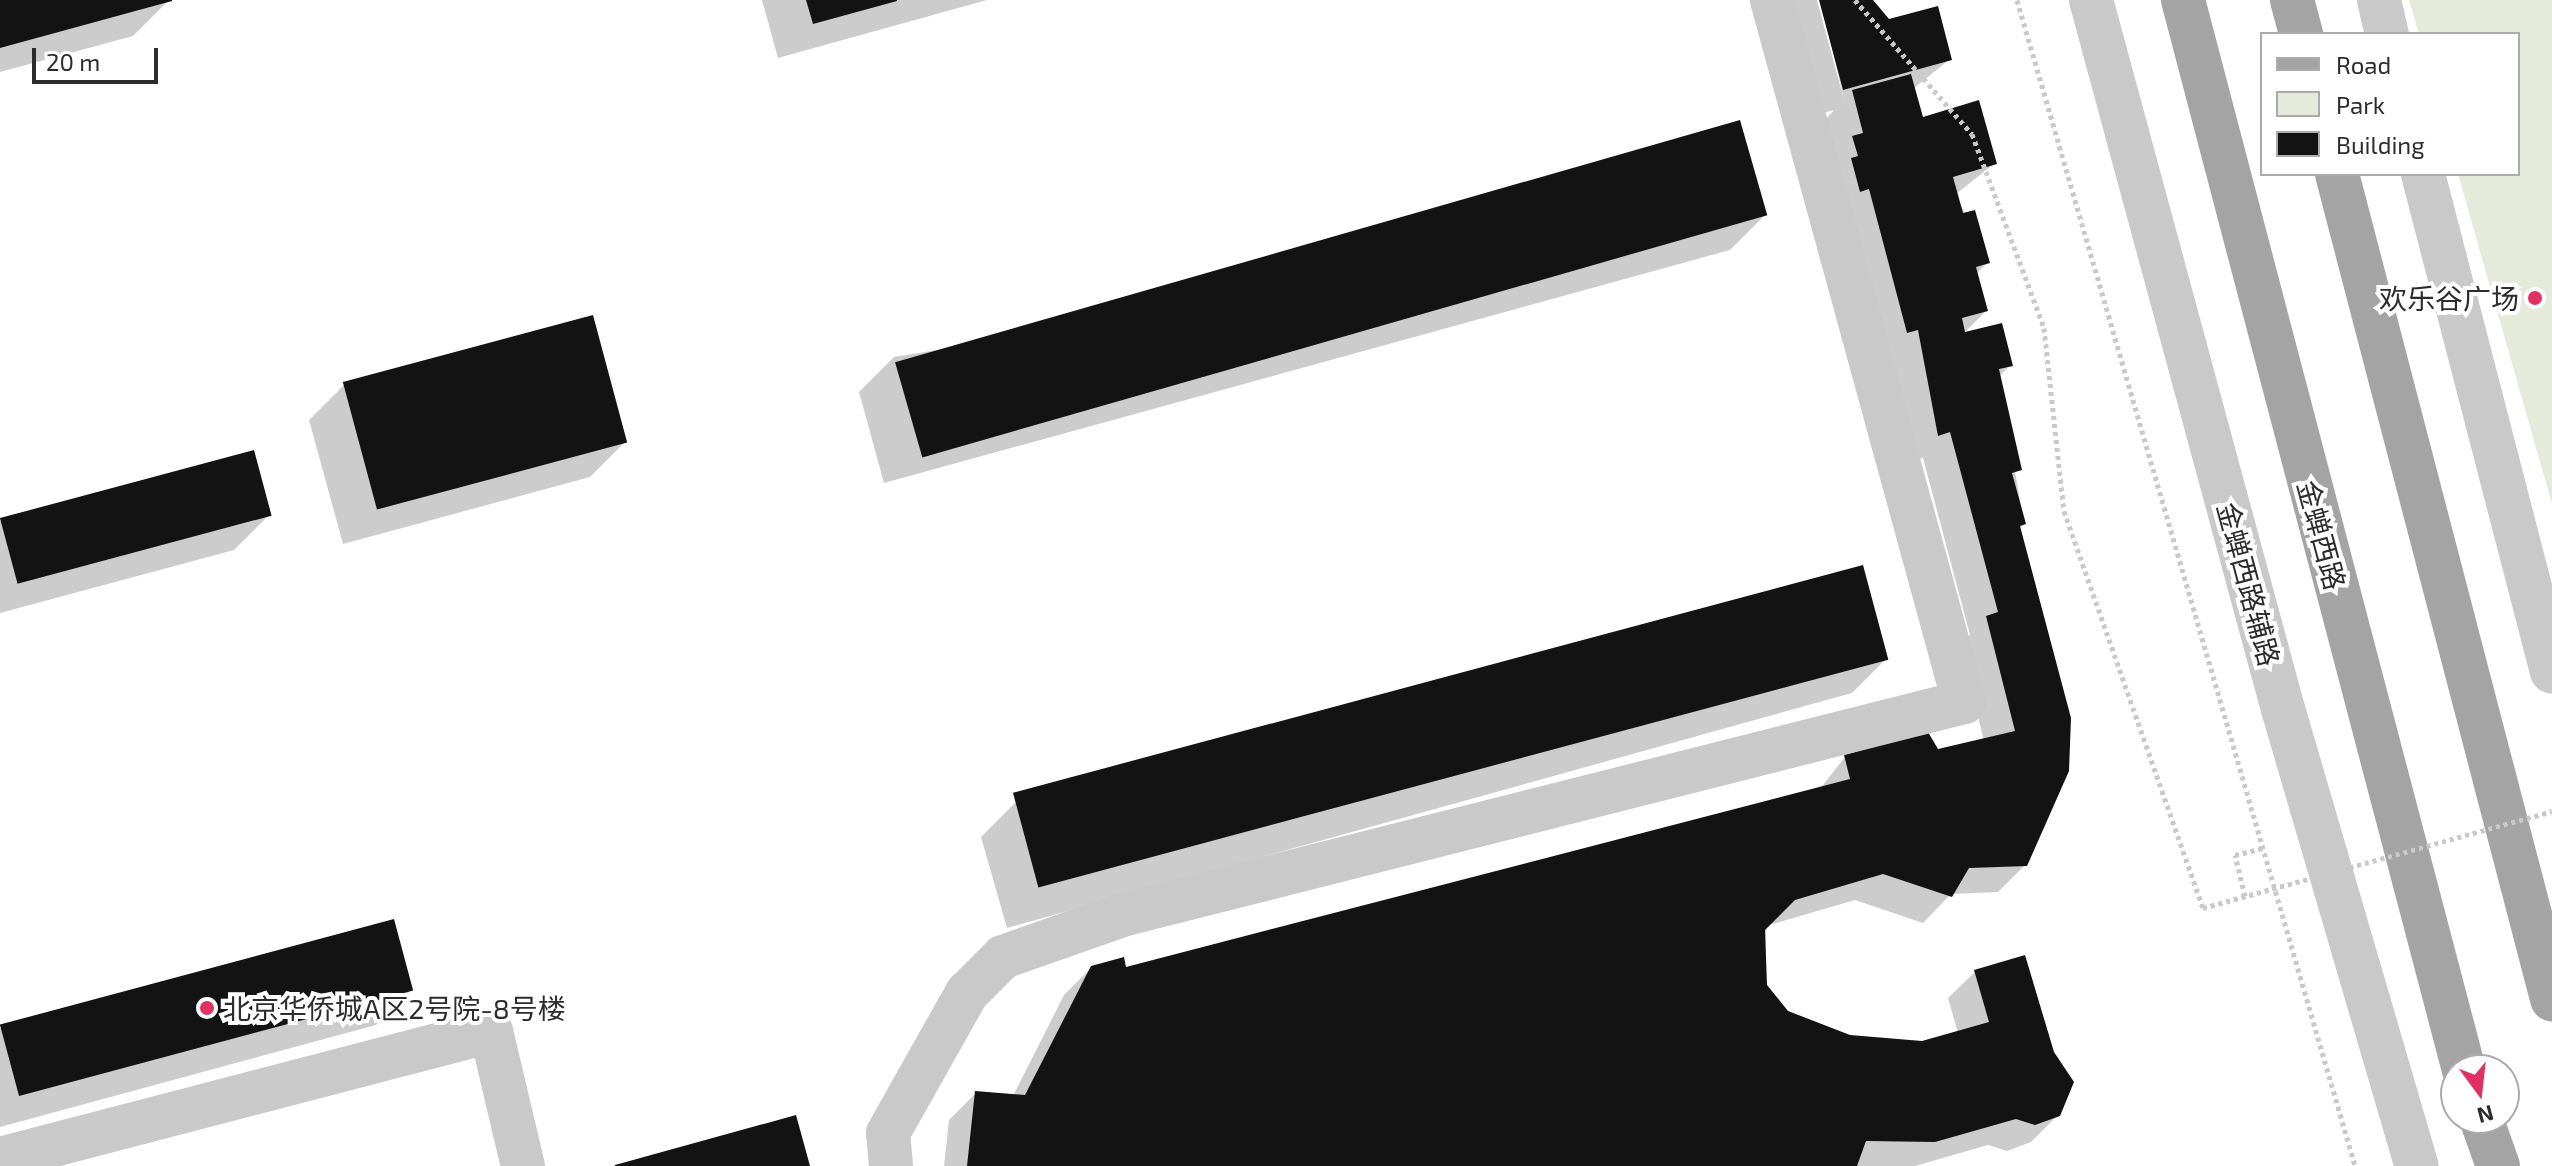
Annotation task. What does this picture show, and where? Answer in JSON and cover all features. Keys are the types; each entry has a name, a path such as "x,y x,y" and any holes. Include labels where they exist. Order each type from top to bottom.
{"main road":[{"name":"金蝉西路","path":"2183,0 2460,1054"},
{"path":"2292,0 2300,32"},
{"path":"2338,176 2552,999"},
{"path":"2487,1134 2498,1166"}],"street":[{"path":"891,1166 888,1133 967,993 1003,957 1122,915 1964,702 1772,0"},
{"name":"金蝉西路辅路","path":"2091,0 2283,709 2417,1166"},
{"path":"2379,0 2387,32"},
{"path":"2424,176 2552,672"},
{"path":"0,1159 491,1031 523,1166"}],"path":[{"path":"1855,0 1972,134 2044,328 2064,511 2203,908 2552,811"},
{"path":"2017,0 2128,402 2264,848 2355,1166"},
{"path":"2245,896 2235,855 2264,848"}],"green space":[{"name":"欢乐谷广场","path":"2409,0 2552,0 2552,504 2459,176 2520,176 2520,32 2418,32"}],"building":[{"path":"0,0 172,0 172,1 0,48"},
{"path":"806,0 897,0 897,1 813,24"},
{"path":"1819,0 1873,0 1889,19 1938,6 1952,60 1843,90"},
{"path":"1911,74 1923,117 1979,100 1997,164 1953,177 1963,213 1975,210 1990,263 1976,267 1988,311 1962,318 1965,332 2002,323 2013,366 1999,369 2022,470 2012,473 2026,524 2020,526 2071,718 2069,771 2027,866 1969,868 1952,897 1883,874 1795,900 1765,930 1767,985 1788,1011 1850,1035 1922,1041 1989,1022 1974,970 2025,955 2054,1052 2074,1082 2060,1116 2035,1125 2016,1119 1935,1142 1866,1141 1857,1166 967,1166 975,1091 1025,1095 1091,966 1124,957 1126,967 1850,779 1844,755 1928,732 1938,749 2015,731 1986,616 1998,612 1950,432 1938,436 1918,330 1907,333 1869,189 1860,192 1851,158 1858,156 1852,136 1863,133 1852,90"},
{"path":"1740,120 1767,215 922,457 895,362"},
{"path":"593,315 627,443 377,510 343,382"},
{"path":"254,450 272,516 18,584 0,518"},
{"path":"1863,565 1888,660 1038,887 1013,793"},
{"name":"北京华侨城A区2号院-8号楼","path":"394,919 413,990 19,1096 0,1025"},
{"path":"796,1115 810,1166 615,1166 615,1165"}],"place":[{"name":"欢乐谷广场","path":"2535,298"},
{"name":"北京华侨城A区2号院-8号楼","path":"207,1008"}]}
